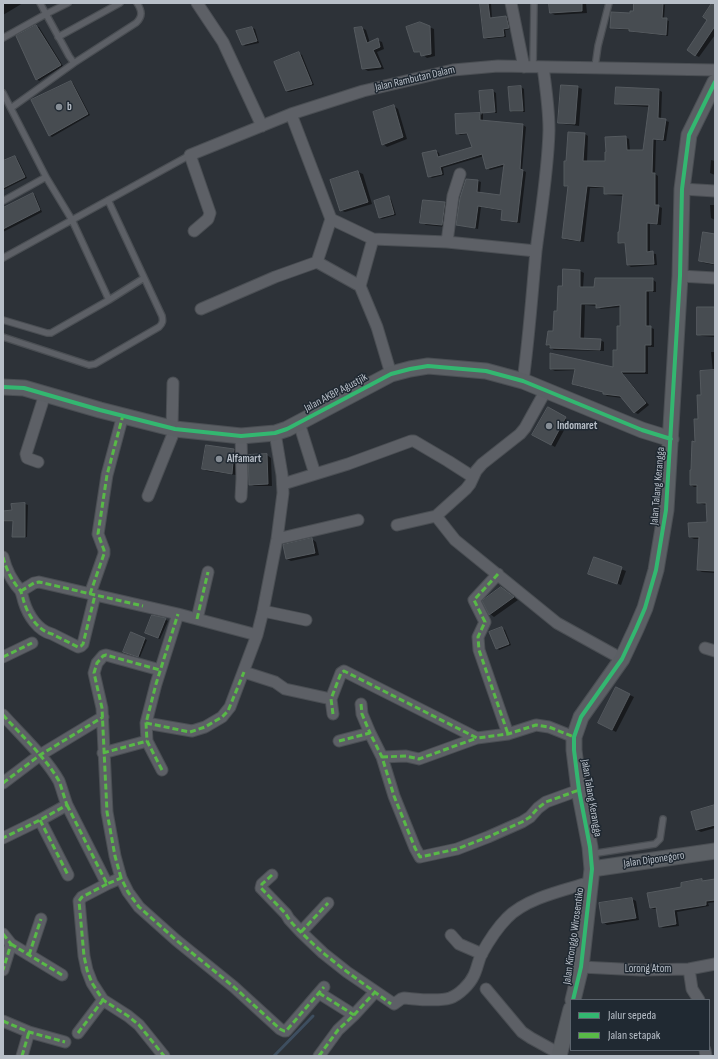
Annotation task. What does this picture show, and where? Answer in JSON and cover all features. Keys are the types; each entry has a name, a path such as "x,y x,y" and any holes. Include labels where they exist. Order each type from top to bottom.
{"street":[{"path":"197,3 223,42 262,126"},
{"path":"511,3 533,67 548,102 549,130 547,167 536,250 529,333 523,381"},
{"name":"Jalan Rambutan Dalam","path":"190,155 291,114 363,91 447,71 481,66 715,70"},
{"name":"Jalan Talang Kerangga","path":"592,875 591,854 579,790 574,750 574,737 581,717 622,658 645,608 656,570 666,510 671,439 680,276 682,190 689,135 715,82"},
{"path":"291,114 331,219 317,262"},
{"path":"190,155 210,213 208,219 194,231"},
{"path":"447,242 453,196 460,174"},
{"path":"682,190 715,191"},
{"path":"331,219 373,239 447,242 536,250"},
{"path":"373,239 360,286 377,327 391,374"},
{"path":"200,309 275,277 317,262 360,286"},
{"path":"680,276 715,278"},
{"name":"Jalan AKBP Agustjik","path":"3,387 24,388 100,410 174,428 241,436 275,433 299,423 391,374 418,367 437,366 486,371 523,381 642,430 671,439"},
{"path":"148,496 174,428 172,384"},
{"path":"397,524 436,516 458,498 470,484 476,471 482,464 520,434 525,428 546,390"},
{"path":"38,462 29,460 26,454 45,394"},
{"path":"3,559 16,587 21,591 27,612 31,618 48,633 78,647 81,646 83,644 93,595 104,554 98,534 107,475 123,415"},
{"path":"299,423 315,474"},
{"path":"146,724 190,732 205,727 222,717 228,711 257,635 263,611 284,493 275,433"},
{"path":"241,436 241,497"},
{"path":"283,484 411,441 414,441 432,451 473,478"},
{"path":"436,516 455,540 557,623 622,658"},
{"path":"276,539 358,520"},
{"path":"196,619 208,572"},
{"path":"498,574 474,600 475,605 486,622 478,637 480,650 508,734"},
{"path":"21,591 34,583 39,582 178,614 257,635"},
{"path":"263,611 306,620"},
{"path":"162,770 147,741 146,724 160,670 178,614"},
{"path":"3,657 32,643"},
{"path":"160,670 108,655 103,656 97,663 94,671 101,700 103,717 103,753 107,812 115,856 121,878 128,892 139,907 176,940 234,987 280,1029 286,1031 323,993 354,1015"},
{"path":"333,714 331,699 340,673 344,671 477,738"},
{"path":"244,672 276,682 285,689 331,699"},
{"path":"360,704 362,714 382,757 388,780 404,822 418,855 422,857 438,852 457,849 488,837 522,822 546,802 579,790"},
{"path":"3,716 40,755 59,782 67,805 107,884"},
{"path":"3,783 40,755 103,717"},
{"path":"382,757 406,756 419,759 477,738 508,734 536,725 549,727 574,737"},
{"path":"339,741 370,733"},
{"path":"103,753 147,741"},
{"path":"3,838 67,805"},
{"path":"40,820 68,875"},
{"name":"Jalan Diponegoro","path":"592,875 655,852 715,851"},
{"path":"272,875 262,884 261,888 301,932 344,970 393,1004 404,998 443,999 452,997 467,985 474,976 482,954 499,927 508,917 519,908 592,875"},
{"name":"Jalan Kironggo Wirosentiko","path":"575,999 581,967 592,875"},
{"path":"121,878 82,897 79,901 84,956 87,970 92,983 103,1000 139,1025 164,1056"},
{"path":"301,932 328,903"},
{"path":"29,955 38,932 41,919"},
{"path":"3,934 11,944 62,975"},
{"path":"451,935 459,944 482,954"},
{"path":"3,970 11,944"},
{"name":"Lorong Atom","path":"581,967 641,970 689,969 715,964"},
{"path":"689,969 692,989 699,999"},
{"path":"486,989 522,1032 559,1055"},
{"path":"319,1056 338,1030 375,992"},
{"path":"78,1033 103,1000"},
{"name":"Jalan Kironggo Wirosentiko","path":"559,1055 570,1016"},
{"path":"3,1021 29,1032 65,1042"},
{"path":"22,1056 29,1032"}],"lane":[{"path":"40,3 74,63"},
{"path":"3,38 68,3"},
{"path":"58,37 120,3"},
{"path":"11,108 74,63 136,23 141,18 142,14 137,3"},
{"path":"533,67 534,3"},
{"path":"595,67 598,46 609,3"},
{"path":"3,93 46,176 72,220 109,300"},
{"path":"3,258 190,155"},
{"path":"3,201 46,176"},
{"path":"3,337 89,365 96,364 159,327 163,323 162,316 108,200"},
{"path":"3,320 51,333 144,278"},
{"path":"655,852 660,839 662,820"},
{"path":"591,854 651,845 655,852"}],"building":[{"path":"480,3 488,3 490,18 506,16 509,28 503,29 504,36 484,38"},
{"path":"549,3 582,3 582,11 550,13"},
{"path":"634,3 663,3 662,18 667,18 666,35 629,31 629,29 610,28 611,12 630,13 630,11 633,11"},
{"path":"712,3 715,3 715,26 695,56 687,50 707,20 703,17"},
{"path":"420,22 430,26 431,54 421,56 420,52 414,52 406,27"},
{"path":"36,25 61,65 36,80 16,36"},
{"path":"252,27 257,41 242,45 236,31"},
{"path":"362,27 367,43 378,38 380,47 373,50 381,67 362,69 354,28"},
{"path":"299,52 312,84 286,91 274,62"},
{"name":"b","path":"71,81 88,114 49,136 31,100"},
{"path":"561,85 578,86 575,124 558,123"},
{"path":"521,86 523,111 510,111 508,87"},
{"path":"616,87 659,89 658,118 666,119 663,140 653,139 652,173 655,173 655,205 659,205 657,224 647,223 647,252 653,251 654,264 627,265 625,243 618,243 623,194 604,194 604,187 587,186 580,241 562,238 568,186 564,186 564,161 566,161 568,132 585,133 583,161 605,161 605,137 626,136 627,150 643,150 649,105 615,104"},
{"path":"493,90 495,112 481,113 479,91"},
{"path":"394,105 403,137 382,145 373,112"},
{"path":"480,113 480,120 523,124 520,169 523,170 517,222 501,220 502,210 478,206 475,228 456,225 460,198 466,179 478,180 477,192 500,195 504,164 486,169 482,154 440,167 442,174 428,177 422,153 436,150 438,157 472,147 467,133 456,134 455,114"},
{"path":"15,156 25,177 3,188 3,161"},
{"path":"358,171 368,202 340,211 330,180"},
{"path":"33,193 40,210 3,229 3,208"},
{"path":"389,196 394,214 379,218 374,201"},
{"path":"423,200 445,202 442,225 420,223"},
{"path":"703,232 715,234 715,264 699,261"},
{"path":"563,269 580,270 580,287 594,287 595,278 653,278 653,291 646,291 646,326 651,326 651,345 645,345 645,372 621,372 646,403 634,413 620,396 603,394 603,392 572,384 575,369 550,369 550,353 613,367 613,350 617,350 617,326 620,326 620,305 596,308 596,304 581,304 580,338 601,339 600,350 550,348 550,345 546,345 548,331 553,331 554,311 557,311 558,286 562,286"},
{"path":"697,307 715,307 715,335 697,335"},
{"path":"715,370 715,571 697,570 699,537 689,537 688,523 707,522 706,503 697,503 697,485 690,485 690,470 692,441 695,442 694,419 698,419 697,395 701,395 700,371"},
{"name":"Indomaret","path":"548,407 566,417 551,445 532,435"},
{"name":"Alfamart","path":"206,445 234,449 232,474 202,469"},
{"path":"267,454 268,484 249,485 248,455"},
{"path":"25,503 25,537 12,537 13,521 3,521 3,511 12,510 11,504"},
{"path":"312,538 315,553 286,559 283,545"},
{"path":"594,557 622,567 617,584 588,574"},
{"path":"501,587 514,597 489,615 482,601"},
{"path":"152,615 166,618 158,638 145,633"},
{"path":"502,627 509,644 496,649 489,632"},
{"path":"131,632 145,638 138,657 123,652"},
{"path":"616,687 630,694 612,730 598,723"},
{"path":"715,805 715,825 696,830 691,812"},
{"path":"702,879 702,881 715,879 715,900 706,901 706,905 674,910 676,924 659,927 656,907 650,908 647,893 681,887 681,883"},
{"path":"632,898 636,918 602,923 599,903"}],"waterway":[{"path":"274,1056 313,1016"}],"marked path":[{"path":"90,594 104,554 98,534 107,475 123,415"},
{"path":"3,557 14,583 21,591 26,607 34,622 42,630 78,647 83,644 95,595"},
{"path":"197,619 208,572"},
{"path":"498,574 474,600 485,622 478,637 479,650 508,734"},
{"path":"21,591 34,583 39,582 143,606"},
{"path":"162,770 147,741 146,723 156,684 178,614"},
{"path":"3,657 32,643"},
{"path":"121,878 115,856 107,812 102,708 94,673 97,663 103,656 106,655 160,670"},
{"path":"333,714 331,699 341,673 344,671 477,738 508,734 536,725 549,727 574,737"},
{"path":"146,723 190,732 205,727 222,717 228,711 244,672"},
{"path":"361,704 362,714 370,733"},
{"path":"3,715 54,772 59,781 67,805 3,838"},
{"path":"3,783 40,755 103,717"},
{"path":"339,741 370,733 382,757 394,796 420,857 457,849 488,837 522,822 530,817 546,802 579,790"},
{"path":"382,757 406,756 419,759 477,738"},
{"path":"103,753 147,741"},
{"path":"67,805 107,884 121,878 128,892 139,907 176,940 234,987 280,1029 286,1031 324,987"},
{"path":"40,820 68,875"},
{"path":"272,875 262,884 261,888 286,914 293,925 328,957 391,1004"},
{"path":"107,884 82,897 79,901 84,956 87,970 92,983 103,1000 139,1025 164,1056"},
{"path":"301,932 328,903"},
{"path":"29,955 41,919"},
{"path":"3,934 11,944 3,970"},
{"path":"11,944 62,975"},
{"path":"319,1056 338,1030 375,992"},
{"path":"319,993 354,1015"},
{"path":"78,1033 103,1000"},
{"path":"3,1021 29,1032 65,1042"},
{"path":"22,1056 29,1032"}],"cycle path":[{"path":"573,999 581,967 592,869 590,847 579,790 574,750 574,737 581,717 622,659 645,608 656,570 666,510 680,276 682,189 689,135 715,82"},
{"path":"3,387 24,388 100,410 175,429 241,436 275,433 287,429 391,374 428,366 486,371 523,381 642,430 671,439"}],"place":[{"name":"b","path":"59,107"},
{"name":"Indomaret","path":"549,426"},
{"name":"Alfamart","path":"219,459"}]}
